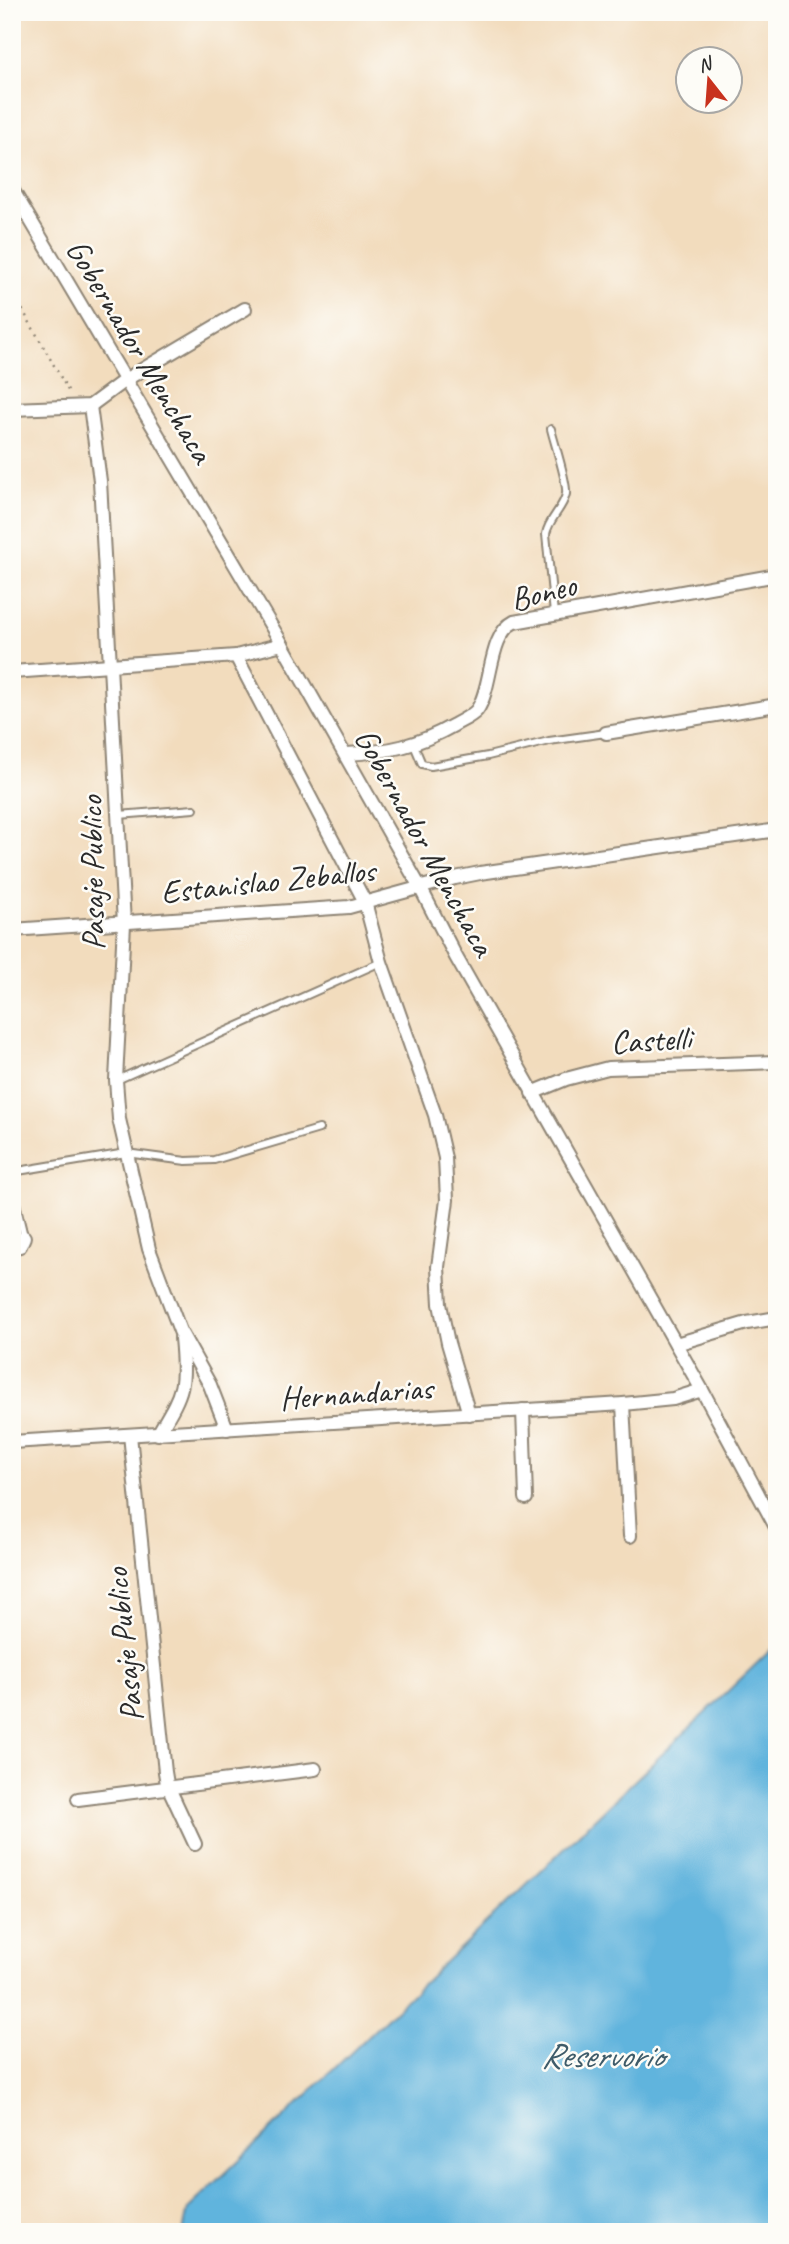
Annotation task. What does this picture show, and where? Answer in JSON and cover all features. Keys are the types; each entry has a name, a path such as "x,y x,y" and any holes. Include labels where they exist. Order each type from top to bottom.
{"street":[{"name":"Gobernador Menchaca","path":"12,189 346,754 421,888 456,957 702,1390 777,1529"},
{"path":"12,409 84,406 245,310"},
{"name":"Pasaje Publico","path":"84,406 100,481 112,666 124,924 116,1080 119,1119 149,1249 180,1331 210,1385 227,1429"},
{"name":"Boneo","path":"346,754 373,753 414,745 448,729 476,710 502,631 508,625 554,614 777,575"},
{"path":"12,672 236,656 282,643"},
{"path":"236,656 365,902 380,962 435,1115 445,1158 447,1200 438,1267 440,1304 448,1343 469,1414"},
{"path":"606,733 777,705"},
{"name":"Estanislao Zeballos","path":"12,930 349,906 456,877 777,830"},
{"name":"Castelli","path":"532,1093 566,1079 608,1068 777,1062"},
{"path":"12,1248 20,1246 24,1237"},
{"path":"676,1344 747,1323 777,1318"},
{"name":"Pasaje Publico","path":"158,1434 181,1395 185,1376 180,1331"},
{"name":"Hernandarias","path":"12,1443 623,1404 673,1399 702,1390"},
{"path":"623,1404 629,1536"},
{"path":"523,1410 526,1498"},
{"name":"Pasaje Publico","path":"130,1434 165,1772 169,1788 195,1844"},
{"path":"78,1799 316,1769"}],"lane":[{"path":"551,429 567,491 563,502 547,525 546,534 554,614"},
{"path":"414,745 422,764 431,766 549,741 606,733"},
{"path":"119,815 194,809"},
{"path":"116,1080 380,962"},
{"path":"12,1179 18,1171 126,1153 186,1161 214,1160 319,1129"},
{"path":"12,1187 24,1237"}],"path":[{"path":"12,291 84,406"}],"water":[{"name":"Reservorio","path":"777,1644 777,2232 183,2232 188,2209"}]}
